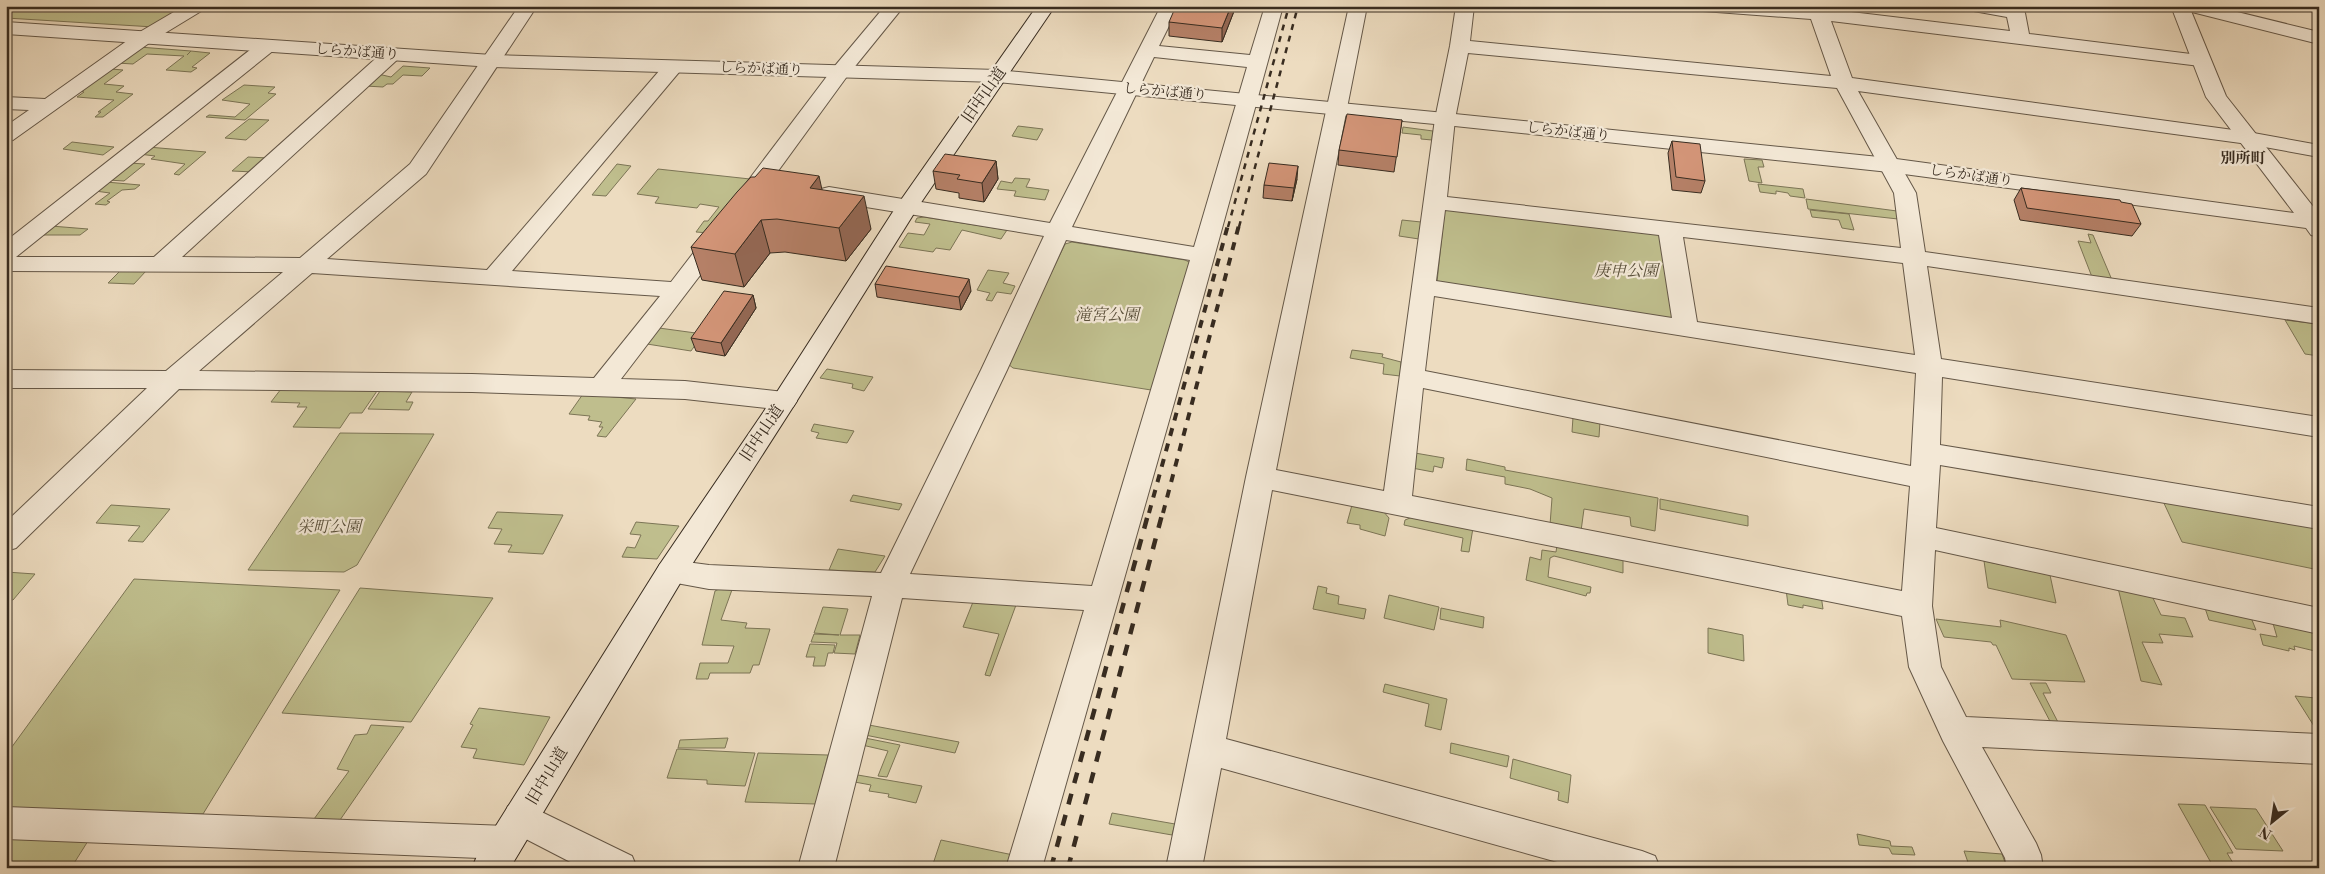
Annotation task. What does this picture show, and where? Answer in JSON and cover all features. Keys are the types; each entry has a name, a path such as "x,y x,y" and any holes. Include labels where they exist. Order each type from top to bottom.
{"street":[{"path":"6,136 145,37 197,6"},
{"path":"6,540 173,379 418,169 528,6"},
{"path":"600,388 678,290 840,71 894,6"},
{"name":"旧中山道","path":"506,843 671,572 784,401 907,208 1046,6"},
{"path":"816,868 890,585 994,370 1058,231 1170,6"},
{"path":"1024,868 1274,6"},
{"path":"1184,868 1260,477 1335,108 1358,6"},
{"path":"1397,504 1411,377 1445,119 1460,46 1465,6"},
{"path":"1703,6 1818,10 2020,38 2200,60"},
{"path":"1974,6 2016,13 2020,38"},
{"path":"2180,6 2216,97 2317,225"},
{"path":"2190,6 2319,38"},
{"path":"1818,10 1844,83 1905,193 1928,364 1926,466 1916,606 1925,667 1955,731 2007,824 2022,855 2025,868"},
{"name":"しらかば通り","path":"6,28 492,61 997,76 1335,108 1889,165 2317,225"},
{"path":"6,253 267,46"},
{"path":"1460,46 1844,83 2248,138 2319,151"},
{"path":"1148,51 1258,62"},
{"path":"161,264 390,55"},
{"path":"493,278 672,66"},
{"path":"6,103 50,105"},
{"path":"758,183 1202,255"},
{"path":"1435,202 1913,258 2319,316"},
{"path":"1670,230 1686,328"},
{"path":"6,264 305,265 678,290"},
{"path":"1424,287 1928,364 2318,428"},
{"path":"1411,377 1926,466 2319,518"},
{"path":"6,379 472,383 685,390 784,401"},
{"path":"1260,477 1916,606"},
{"path":"1922,536 2319,621"},
{"path":"671,572 709,577 890,585 1102,599"},
{"path":"1955,731 2319,749"},
{"path":"1207,749 1642,868"},
{"path":"6,823 506,843 620,868"}],"green space":[{"path":"6,6 189,6 154,27 6,18"},
{"path":"139,47 210,53 192,67 197,68 191,72 166,70 184,56 147,54 133,64 117,63"},
{"path":"403,66 430,68 422,76 403,75 393,84 387,84 383,87 365,86 378,74 391,77"},
{"path":"111,69 123,70 104,84 124,86 116,92 133,94 103,117 95,117 101,112 98,112 114,100 77,97 84,92 80,91"},
{"path":"244,85 275,87 268,93 276,94 245,120 206,117 209,115 235,117 250,104 222,100"},
{"path":"249,119 269,120 246,140 225,138"},
{"path":"1018,126 1043,129 1037,140 1012,136"},
{"path":"1403,127 1433,131 1432,140 1421,139 1421,135 1402,133"},
{"path":"72,142 114,147 103,155 63,149"},
{"path":"148,147 206,152 179,175 174,174 185,164 151,159 155,156 139,154"},
{"path":"248,157 269,158 254,172 232,171"},
{"path":"1744,159 1762,160 1764,167 1758,167 1762,183 1749,181"},
{"path":"129,163 145,164 124,181 108,180"},
{"path":"617,164 631,166 606,196 592,195"},
{"path":"658,169 750,179 710,233 696,232 704,221 708,221 719,207 700,204 697,208 655,203 659,197 637,194"},
{"path":"1015,178 1030,179 1026,187 1049,190 1045,200 1014,196 1016,191 997,189 1001,181 1012,183"},
{"path":"106,182 140,185 135,189 122,190 107,201 110,202 106,205 95,204 110,193 95,191"},
{"path":"1758,184 1803,189 1805,198 1790,196 1788,193 1776,191 1776,194 1760,192"},
{"path":"1806,199 1897,211 1898,219 1808,209"},
{"name":"庚申公園","path":"1445,207 1665,234 1675,320 1437,282"},
{"path":"1810,210 1849,214 1854,230 1842,228 1839,220 1812,217"},
{"path":"924,217 1007,230 1001,239 962,230 950,250 936,248 933,252 899,247 908,233 924,235 930,224 915,222 917,218"},
{"path":"1402,220 1421,222 1419,239 1399,236"},
{"path":"51,226 88,229 80,235 40,235"},
{"path":"2088,234 2093,235 2112,280 2092,277 2078,241 2091,243"},
{"name":"滝宮公園","path":"1072,242 1185,260 1193,264 1151,390 1013,368 1008,364 1065,244"},
{"path":"988,270 1009,273 1003,283 1015,286 1011,294 997,292 992,301 986,300 990,293 977,290"},
{"path":"120,271 146,271 134,284 108,283"},
{"path":"2285,320 2319,324 2319,356 2305,354"},
{"path":"659,328 703,334 691,351 647,344"},
{"path":"1352,350 1383,354 1382,357 1401,362 1400,376 1383,374 1384,364 1350,358"},
{"path":"827,369 873,377 864,391 852,388 853,384 820,378"},
{"path":"281,389 377,391 362,413 350,413 340,428 293,427 307,407 297,407 300,403 271,402"},
{"path":"380,391 412,392 406,402 413,402 409,410 368,409"},
{"path":"583,394 636,399 606,437 597,436 603,427 599,427 602,422 588,420 590,416 569,414"},
{"path":"1573,417 1600,421 1599,437 1572,432"},
{"path":"814,424 854,431 847,443 816,438 819,433 811,431"},
{"name":"栄町公園","path":"340,433 434,434 357,565 344,572 248,570"},
{"path":"1415,453 1444,458 1442,468 1434,466 1433,472 1412,468"},
{"path":"1467,459 1505,467 1505,470 1658,498 1655,531 1631,526 1630,517 1584,509 1581,531 1550,525 1552,498 1530,489 1505,484 1505,477 1466,470"},
{"path":"853,495 902,504 899,510 850,501"},
{"path":"1660,499 1748,516 1748,526 1660,509"},
{"path":"2162,499 2319,525 2319,570 2182,542"},
{"path":"111,505 170,509 143,542 128,541 140,526 96,523"},
{"path":"1352,505 1383,511 1389,518 1385,536 1360,529 1360,525 1347,523"},
{"path":"497,512 563,515 543,554 508,552 512,545 494,544 502,529 488,528"},
{"path":"1415,516 1473,528 1469,552 1461,551 1463,538 1404,525 1405,520"},
{"path":"636,522 679,526 657,559 622,557 627,547 635,548 641,535 630,534"},
{"path":"1557,545 1623,559 1623,573 1554,556 1550,558 1548,577 1591,587 1590,593 1587,593 1586,596 1526,580 1530,557 1541,560 1542,550 1556,552"},
{"path":"838,549 885,556 875,572 829,570"},
{"path":"1984,561 2050,575 2056,603 1988,588"},
{"path":"6,572 35,574 13,600 6,600"},
{"path":"134,579 340,590 203,814 6,810 6,755"},
{"path":"1318,586 1327,588 1326,593 1339,596 1338,604 1366,609 1364,619 1313,609"},
{"path":"723,587 733,587 721,620 747,623 745,628 770,629 759,665 753,665 750,673 710,673 708,679 696,679 700,663 728,663 734,646 702,645 715,591"},
{"path":"360,588 493,598 411,722 282,713"},
{"path":"2118,588 2152,596 2161,615 2185,618 2193,637 2159,634 2163,643 2142,642 2162,685 2141,681"},
{"path":"1786,589 1821,595 1823,609 1803,605 1803,608 1788,605"},
{"path":"1389,595 1439,607 1434,630 1384,618"},
{"path":"973,602 1016,605 990,676 985,675 999,634 963,627"},
{"path":"2204,605 2250,615 2256,630 2209,620"},
{"path":"823,607 848,609 840,635 860,635 855,654 834,653 837,643 811,642 814,634 839,635 814,633"},
{"path":"1441,608 1484,617 1483,628 1440,619"},
{"path":"1936,619 2001,627 2000,620 2066,635 2085,682 2012,679 1996,645 1993,645 1991,642 1944,637"},
{"path":"2272,620 2316,630 2319,652 2294,646 2295,650 2289,648 2289,651 2263,645 2260,634 2277,637"},
{"path":"1708,628 1743,635 1744,661 1708,653"},
{"path":"810,644 835,645 833,653 828,653 825,666 813,666 815,657 806,657"},
{"path":"2030,683 2046,683 2051,693 2043,693 2061,728 2053,727"},
{"path":"1385,684 1447,699 1441,730 1425,726 1429,704 1383,692"},
{"path":"2295,696 2316,698 2319,702 2319,734"},
{"path":"479,708 550,717 524,765 473,758 477,749 461,747 473,725 470,724"},
{"path":"371,725 404,727 340,820 314,819 349,771 337,769 355,735 367,734"},
{"path":"869,725 959,742 955,753 865,735"},
{"path":"728,738 725,748 678,748 680,740"},
{"path":"865,738 900,745 887,777 878,776 888,751 862,745"},
{"path":"1451,743 1509,756 1507,767 1450,753"},
{"path":"677,749 755,753 745,786 707,784 707,780 667,778"},
{"path":"758,753 828,755 816,804 745,802"},
{"path":"1513,759 1571,775 1568,803 1558,800 1559,792 1510,778"},
{"path":"852,774 922,786 916,803 888,797 889,794 869,791 871,785 849,781"},
{"path":"2178,804 2205,805 2233,853 2227,853 2236,868 2214,868"},
{"path":"2210,807 2256,809 2283,851 2236,849"},
{"path":"1112,813 1175,824 1172,835 1109,824"},
{"path":"1857,834 1890,841 1891,846 1912,847 1915,855 1892,854 1889,848 1859,845"},
{"path":"6,838 88,841 71,868 6,868"},
{"path":"941,840 1018,856 1014,868 932,867"},
{"path":"1964,851 2002,854 2007,868 1970,868"}],"building":[{"path":"1176,6 1231,6 1222,28 1169,22"},
{"path":"1347,114 1402,120 1397,157 1339,150"},
{"path":"1672,141 1700,144 1705,181 1676,177"},
{"path":"945,154 996,161 982,183 957,179 960,175 933,171"},
{"path":"1269,163 1298,166 1294,188 1264,185"},
{"path":"763,168 819,176 810,188 864,196 839,228 777,219 761,220 735,254 691,247 737,192 751,177 755,177"},
{"path":"2021,188 2120,200 2121,202 2132,204 2141,224 2027,208"},
{"path":"886,266 969,279 959,297 875,284"},
{"path":"724,291 753,295 721,343 691,338"}],"railway":[{"path":"1228,227 1289,6"},
{"path":"1239,227 1298,6"},
{"path":"1149,513 1228,225"},
{"path":"1163,513 1239,225"},
{"path":"1051,868 1149,511"},
{"path":"1068,868 1163,511"}],"district":[{"name":"別所町","path":"2243,158"}]}
